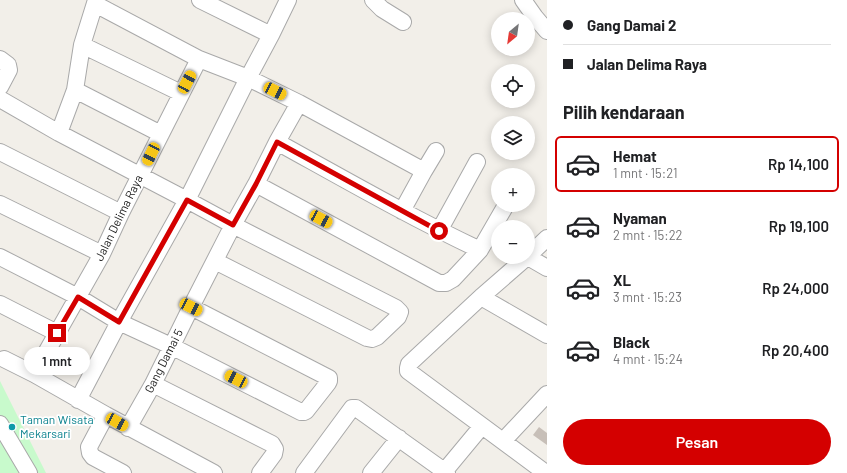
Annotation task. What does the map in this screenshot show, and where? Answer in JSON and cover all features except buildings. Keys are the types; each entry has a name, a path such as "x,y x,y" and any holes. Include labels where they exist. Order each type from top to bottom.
{"street":[{"path":"200,0 271,35"},
{"path":"78,400 119,322 187,200 288,0"},
{"path":"373,0 382,9 404,22"},
{"path":"523,0 547,31"},
{"path":"59,133 75,90 82,45 96,2 199,59 248,78 299,103 424,171"},
{"path":"82,45 181,93"},
{"path":"0,59 8,65 9,70 0,87"},
{"name":"Jalan Delima Raya","path":"34,374 102,254 121,213 199,59"},
{"path":"75,90 161,134"},
{"path":"0,99 59,133 233,225 396,308 400,312 398,317 377,337 372,339 367,338 215,261"},
{"name":"Gang Damai 5","path":"128,428 153,384 233,225 299,103"},
{"path":"277,142 439,231 480,250"},
{"path":"402,211 436,151"},
{"path":"0,152 121,213"},
{"path":"439,231 477,162"},
{"path":"256,184 439,283 446,283 453,279 480,250 502,212"},
{"path":"0,204 102,254"},
{"path":"535,250 547,238"},
{"path":"0,257 78,297 119,322 171,346 301,412 306,411 328,383 329,378 191,307"},
{"path":"535,261 547,268"},
{"path":"520,264 481,297 410,364 408,371 543,471 547,472"},
{"path":"481,297 547,336"},
{"path":"0,304 57,333"},
{"path":"4,359 34,374 128,428 214,473"},
{"path":"153,384 272,444 275,449 274,454 260,473"},
{"path":"503,441 547,394"},
{"path":"304,473 352,408 356,408 445,472 482,426"},
{"path":"106,416 89,447 90,453 93,457 123,473"},
{"path":"0,424 29,473"},
{"path":"371,473 399,438"}],"green space":[{"name":"Taman Wisata Mekarsari","path":"0,381 46,473 0,473"}],"place":[{"name":"Taman Wisata Mekarsari","path":"12,427"}],"route":[{"path":"57,333 78,297 119,322 187,200 233,225 277,142 439,231"}]}
